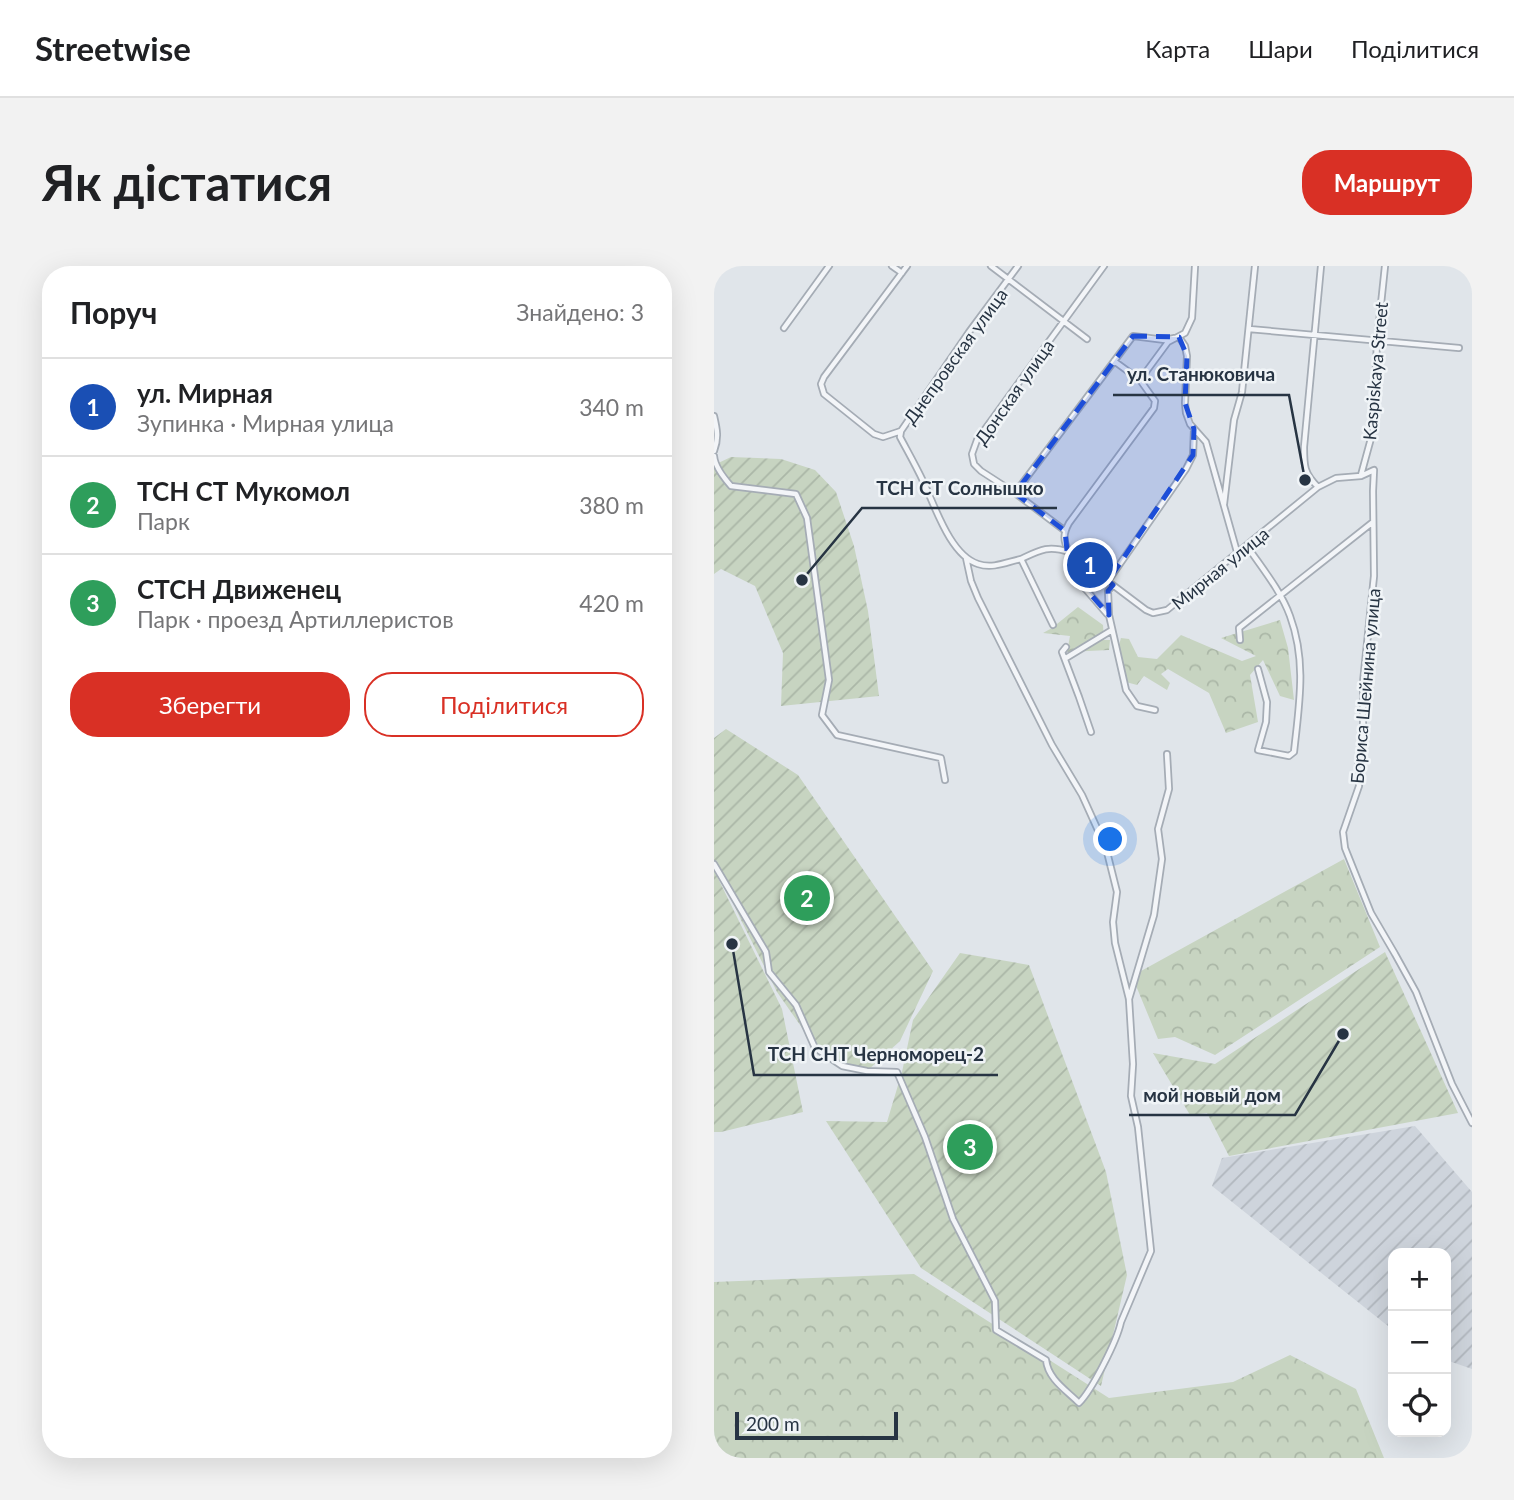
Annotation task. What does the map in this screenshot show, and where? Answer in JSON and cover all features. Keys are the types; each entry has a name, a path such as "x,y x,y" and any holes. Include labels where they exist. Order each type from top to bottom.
{"street":[{"path":"784,328 829,266"},
{"path":"892,266 902,272"},
{"path":"901,431 883,437 874,434 824,394 821,384 907,266"},
{"path":"991,266 1087,339"},
{"name":"Днепровская улица","path":"1018,266 969,332 901,431 900,437 943,525 966,558 978,598 1052,745 1082,795 1106,848 1117,892 1113,922 1115,943 1129,999"},
{"name":"Донская улица","path":"1065,531 981,471 974,464 972,454 977,440 1104,266"},
{"path":"1140,380 1168,342 1185,333 1192,318 1195,266"},
{"path":"1224,508 1234,420 1242,392 1255,266"},
{"path":"1318,487 1304,468 1304,447 1321,266"},
{"name":"Kaspiskaya Street","path":"1361,476 1373,431 1377,342 1385,266"},
{"path":"1249,330 1459,348"},
{"path":"1015,493 1133,336 1165,340 1179,337"},
{"path":"1179,337 1187,356 1185,409 1190,424 1206,442 1237,552"},
{"path":"1109,615 1069,570 1069,552 1063,541 1065,531 1154,408 1155,401 1140,380 1114,361"},
{"path":"714,416 718,432 715,462 731,486 796,494 807,517 829,681 822,715 837,735 941,758 945,780"},
{"path":"1108,580 1186,469 1193,455 1194,429"},
{"name":"Мирная улица","path":"1069,552 1146,610 1153,613 1167,610 1318,487 1336,478 1361,476 1374,470"},
{"name":"Бориса Шейнина улица","path":"1374,470 1374,576 1363,682 1363,741 1358,765 1359,786 1343,832 1345,848 1371,913 1416,992 1452,1084 1472,1123"},
{"path":"1240,640 1239,628 1373,522"},
{"path":"1247,547 1290,615 1299,647 1301,667 1294,752 1289,756 1258,750 1266,722 1267,702 1258,669"},
{"path":"966,558 978,564 992,566 1049,548 1069,552"},
{"path":"1020,559 1054,625"},
{"path":"1114,585 1108,591 1109,615 1126,691 1137,706 1155,710"},
{"path":"1066,658 1111,630"},
{"path":"1066,647 1062,652 1080,697 1090,732"},
{"path":"714,864 766,952 769,972 796,1005 815,1048 842,1066 867,1071 897,1072 925,1137 953,1219 995,1301 996,1330 1046,1360 1051,1376 1079,1403 1101,1369 1151,1251 1138,1126 1130,1096 1133,1063 1129,999 1154,915 1162,859 1158,829 1169,789 1167,754"}],"highlighted area":[{"path":"1133,336 1179,337 1187,356 1185,403 1194,429 1193,455 1108,581 1113,585 1108,591 1109,615 1069,570 1065,531 1015,493"}],"shaded area":[{"path":"1415,1126 1472,1192 1472,1369 1451,1362 1451,1248 1388,1248 1388,1326 1212,1186 1222,1158"}],"green space":[{"path":"731,457 781,459 815,470 836,492 854,546 868,611 879,696 781,706 783,653 755,586 721,569 714,574 714,465"},
{"path":"1078,607 1103,625 1104,640 1110,640 1109,650 1067,652 1070,636 1043,633"},
{"path":"1280,620 1288,648 1294,700 1280,696 1263,660 1250,675 1258,722 1226,733 1209,693 1168,669 1161,674 1170,683 1167,690 1144,676 1137,685 1126,682 1119,645 1121,638 1129,639 1138,657 1157,659 1181,635 1242,661 1256,656 1221,638"},
{"path":"726,729 798,775 933,971 900,1041 867,1071 821,1055 777,992 714,861 714,738"},
{"path":"1344,859 1380,947 1215,1055 1175,1037 1158,1039 1132,976"},
{"path":"714,870 782,1009 803,1112 721,1132 714,1132"},
{"path":"1385,952 1458,1113 1229,1156 1207,1113 1190,1115 1153,1053 1215,1064"},
{"path":"960,953 1029,965 1106,1172 1127,1275 1101,1386 921,1268 826,1121 887,1122 902,1072 913,1020"},
{"path":"914,1274 1109,1398 1233,1382 1290,1355 1356,1389 1384,1458 714,1458 714,1282"}],"place":[{"name":"ул. Станюковича","path":"1305,480"},
{"name":"ул. Мирная","path":"1090,565"},
{"name":"ТСН СТ Солнышко","path":"802,580"},
{"name":"ТСН СТ Мукомол","path":"807,898"},
{"name":"ТСН СНТ Черноморец-2","path":"732,944"},
{"name":"мой новый дом","path":"1343,1034"},
{"name":"СТСН Движенец","path":"970,1147"}]}
